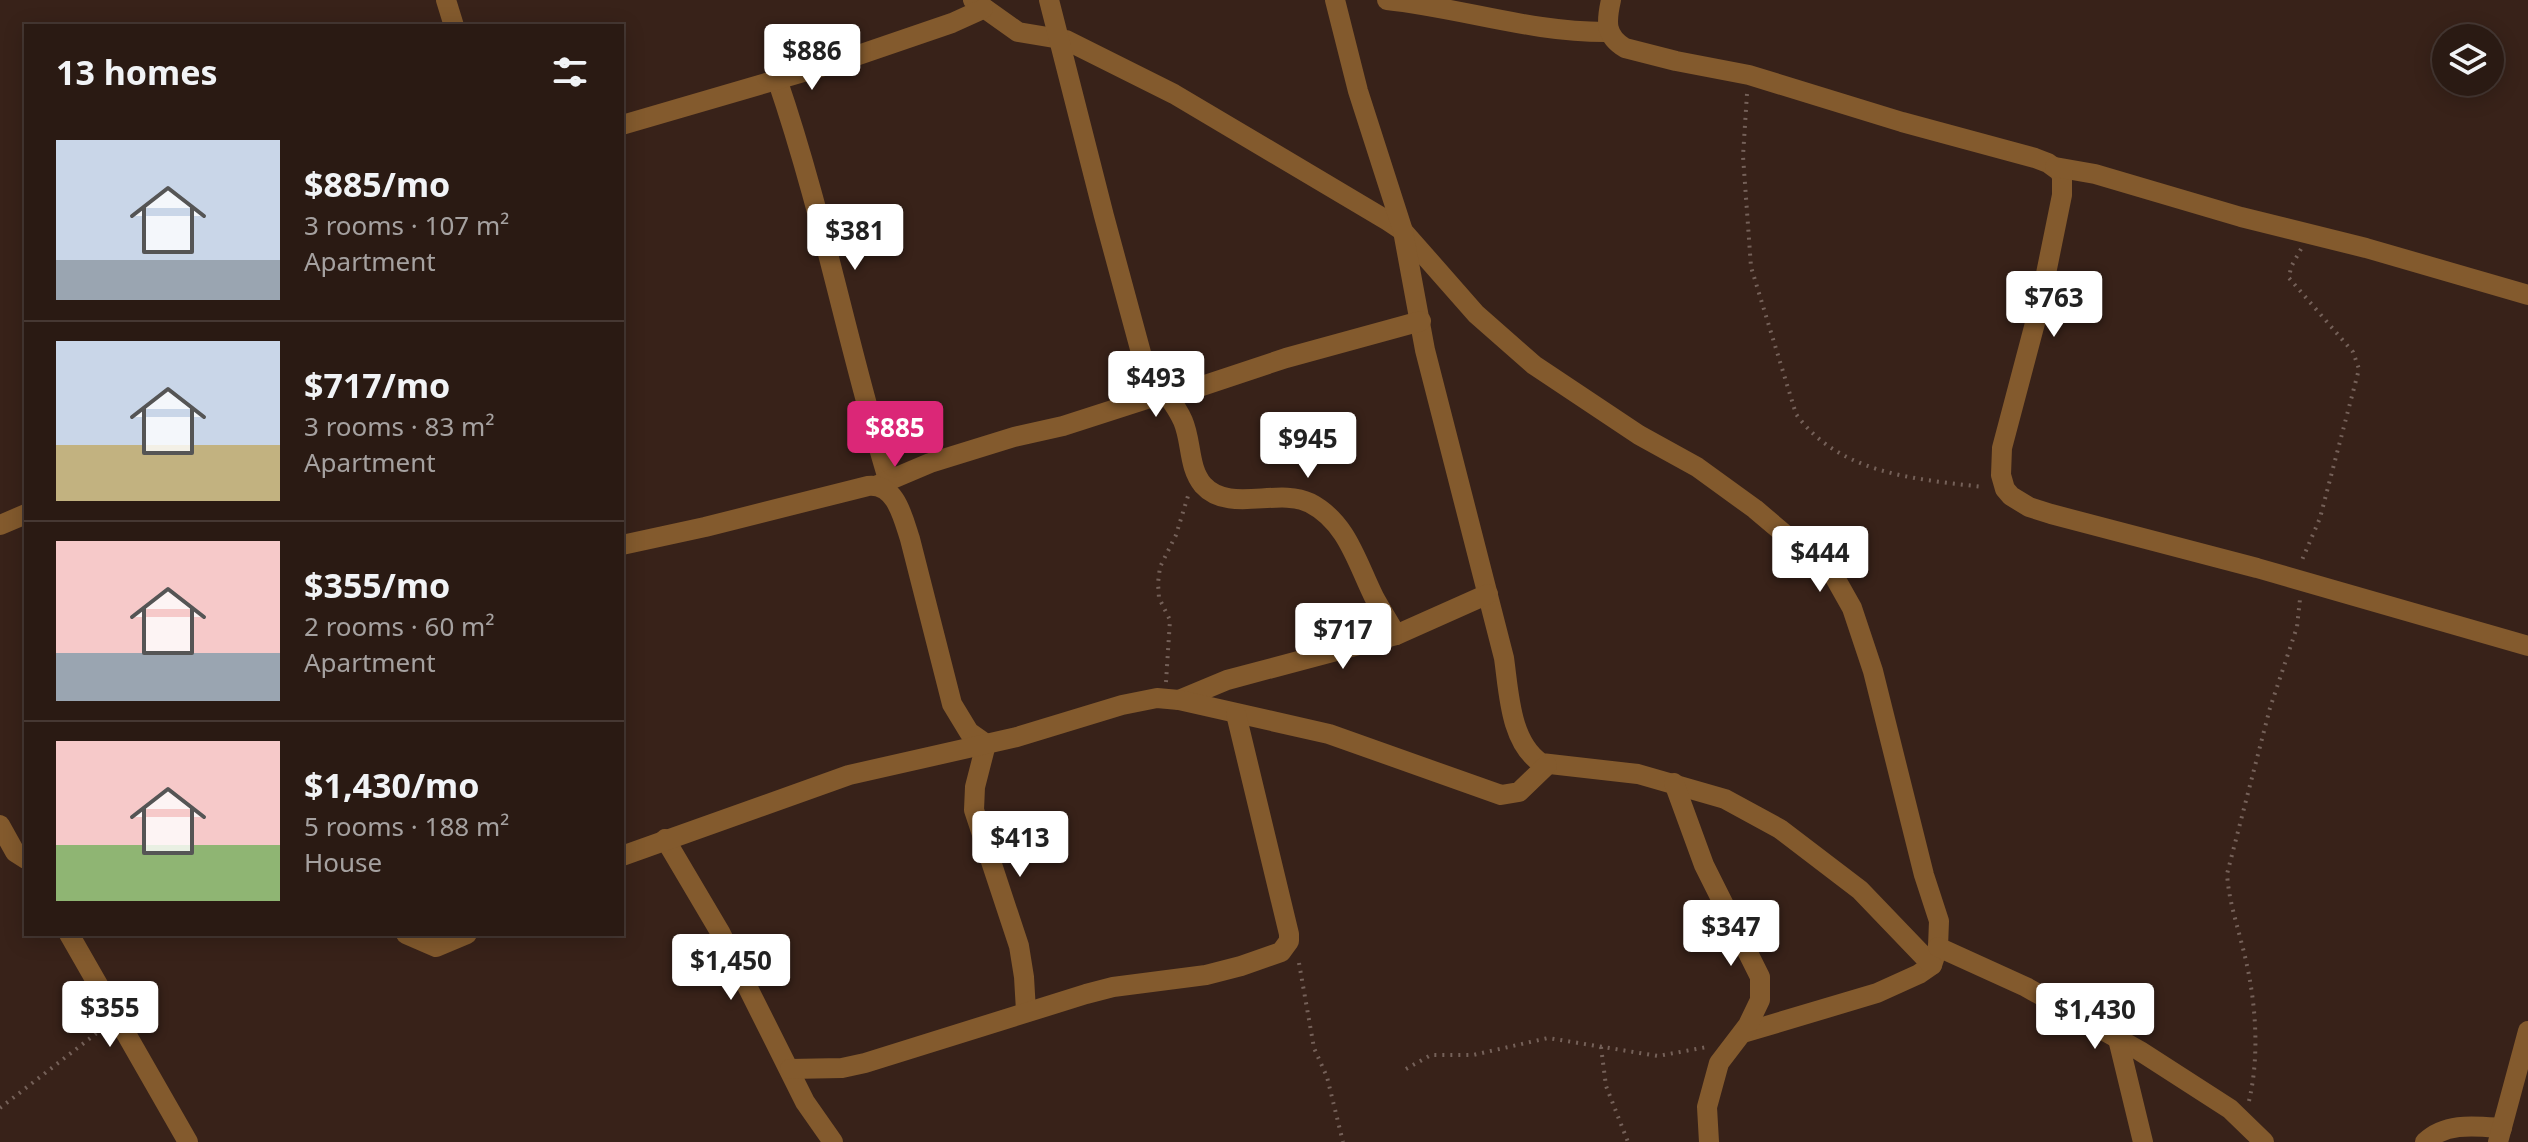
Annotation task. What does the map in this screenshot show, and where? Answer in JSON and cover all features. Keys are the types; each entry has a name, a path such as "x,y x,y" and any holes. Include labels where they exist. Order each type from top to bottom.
{"street":[{"path":"446,0 453,24"},
{"path":"1049,0 1160,396 1183,421 1194,470 1213,493 1232,498 1293,498 1309,503 1326,515 1354,550 1374,596 1396,635"},
{"path":"1335,0 1358,91 1403,231 1425,350 1504,658 1511,705 1529,755 1547,765 1638,774 1725,799 1780,829 1860,890 1935,956 2026,987 2118,1039 2230,1109 2264,1142"},
{"path":"1387,0 1462,11 1552,30 1609,32"},
{"path":"1611,0 1609,32 1611,38 1625,48 1749,75 1902,122 2035,158 2055,167 2095,174 2528,295"},
{"path":"624,124 952,23 978,5 1025,35 1058,37 1202,109 1403,231 1476,314 1534,365 1639,435 1697,467 1755,509 1834,576 1852,608 1873,671 1924,875 1939,921 1935,956 1919,974 1877,993 1738,1038"},
{"path":"777,79 804,163 883,482 901,512 952,704 969,732 986,744"},
{"path":"2055,167 2062,176 2063,185 2060,217 2002,448 2001,475 2005,489 2029,507 2528,646"},
{"path":"624,538 883,482 944,458 1014,437 1063,426 1224,380 1286,358 1421,321"},
{"path":"0,525 24,515"},
{"path":"624,855 849,775 986,744 1122,705 1172,699 1227,680 1396,635 1488,594"},
{"path":"1172,699 1329,734 1501,795 1519,792 1547,765"},
{"path":"790,1069 842,1068 865,1063 1026,1011 1113,987 1216,973 1281,952 1289,941 1236,714"},
{"path":"986,744 975,787 974,810 1019,946 1026,1011"},
{"path":"1674,783 1704,865 1760,977 1760,1000 1719,1063 1707,1107 1709,1142"},
{"path":"0,825 15,852 24,859"},
{"path":"665,839 720,932 805,1102 833,1142"},
{"path":"70,936 188,1142"},
{"path":"411,936 436,947 462,936"},
{"path":"2425,1142 2435,1132 2453,1127 2500,1135 2528,1031"},
{"path":"2118,1039 2143,1142"}],"path":[{"path":"1749,75 1743,156 1751,267 1796,414 1810,433 1863,465 1934,481 2005,489"},
{"path":"2244,1122 2254,1079 2253,1005 2242,941 2229,903 2227,874 2270,708 2297,627 2300,603 2292,578 2320,518 2359,369 2353,352 2289,278 2291,267 2302,248 2301,231"},
{"path":"1172,699 1170,620 1159,598 1158,583 1164,556 1173,544 1181,522 1194,470"},
{"path":"1289,941 1297,955 1314,1048 1327,1077 1343,1142"},
{"path":"0,1108 117,1017"},
{"path":"1406,1069 1431,1055 1473,1055 1548,1038 1658,1056 1738,1038"},
{"path":"1601,1047 1606,1086 1628,1142"}]}
